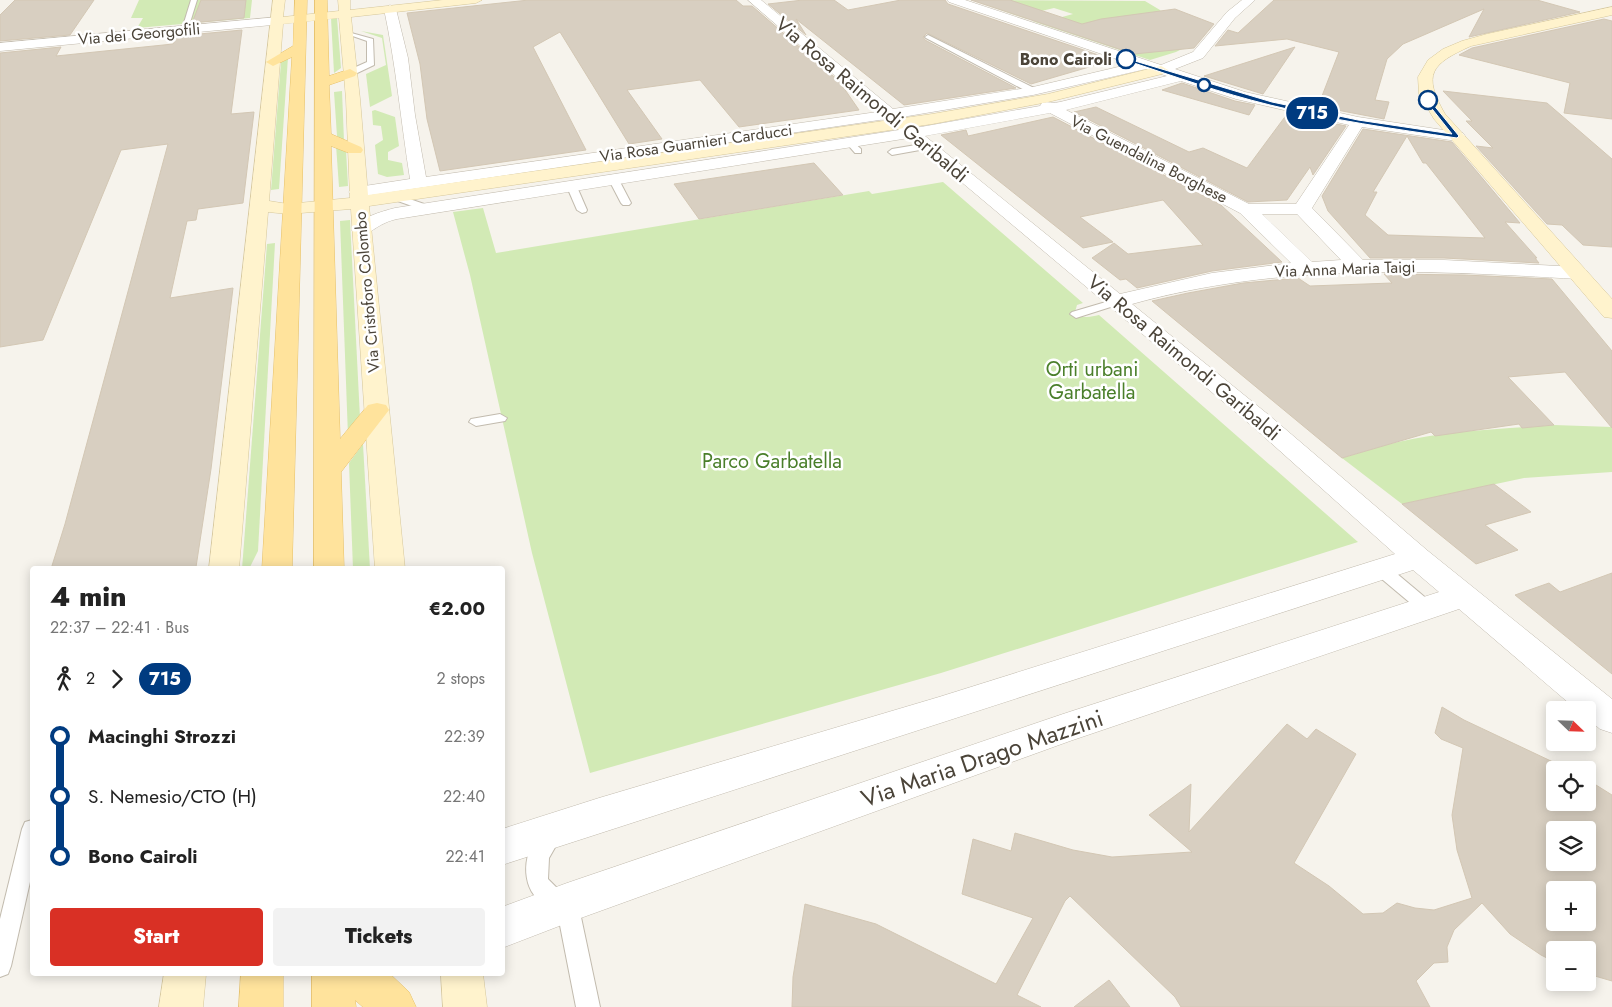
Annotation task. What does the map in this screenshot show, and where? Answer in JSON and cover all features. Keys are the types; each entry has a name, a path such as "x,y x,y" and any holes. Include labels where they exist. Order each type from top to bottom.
{"main road":[{"path":"224,566 279,0"},
{"path":"273,562 294,208 301,0"},
{"name":"Via Cristoforo Colombo","path":"321,0 329,566"},
{"name":"Via Cristoforo Colombo","path":"344,0 361,230 390,566"},
{"path":"278,20 344,15 389,6 476,0"},
{"path":"1611,309 1435,111 1426,96 1425,76 1431,65 1440,56 1458,46 1485,38 1612,10"},
{"path":"273,62 299,48"},
{"name":"Via Rosa Guarnieri Carducci","path":"1042,100 1161,70"},
{"path":"322,83 350,73"},
{"name":"Via Rosa Guarnieri Carducci","path":"359,197 395,197 586,177 908,129"},
{"path":"322,136 355,150"},
{"path":"260,206 294,208 325,206 359,197"},
{"path":"328,471 377,410"},
{"path":"182,1007 185,976"},
{"path":"261,1007 262,976"},
{"path":"333,976 334,1007"},
{"path":"361,976 394,1007"},
{"path":"462,976 465,1007"}],"street":[{"name":"Via Rosa Raimondi Garibaldi","path":"754,0 1261,421 1418,558 1612,719"},
{"path":"953,0 1179,77 1271,104 1358,122 1457,136"},
{"path":"1161,70 1198,55 1230,15 1250,0"},
{"path":"389,6 401,58 406,115 419,183"},
{"name":"Via dei Georgofili","path":"0,47 278,20"},
{"name":"Via Rosa Guarnieri Carducci","path":"359,197 419,183 908,129 1042,100 1144,65"},
{"name":"Via Rosa Guarnieri Carducci","path":"361,230 383,217 429,208 572,187 586,177 614,180 824,142 854,147 908,129 1042,100 1127,92 1179,77"},
{"name":"Via Guendalina Borghese","path":"1042,100 1246,209"},
{"path":"1302,209 1358,122"},
{"path":"1246,209 1302,209 1358,266"},
{"path":"1246,209 1307,268"},
{"name":"Via Anna Maria Taigi","path":"1116,302 1202,281 1307,268 1358,266 1462,267 1578,273"},
{"path":"505,846 1383,571 1418,558"},
{"name":"Via Maria Drago Mazzini","path":"505,927 567,902 1063,729 1463,596"}],"lane":[{"path":"185,29 194,0"},
{"path":"346,32 371,40 371,63 350,73"},
{"path":"934,35 928,37 1042,100"},
{"path":"892,152 908,129"},
{"path":"614,180 626,202"},
{"path":"572,187 582,210"},
{"name":"Via Rosa Guarnieri Carducci","path":"395,197 429,208"},
{"path":"1076,314 1116,302"},
{"path":"476,422 500,418"},
{"path":"1383,571 1428,608"},
{"path":"560,828 548,840 538,856 535,871 539,884 548,894 567,902 588,1007"},
{"path":"0,966 30,838"}],"green space":[{"path":"139,0 252,0 250,18 137,28 143,18 131,18"},
{"path":"972,0 1145,1 1160,10 1186,47 1150,60 1032,21 1044,22 1073,14 1054,8 1025,15 1031,18 1027,19"},
{"path":"331,18 337,18 341,68 334,73"},
{"path":"361,31 383,35 392,96 370,107 366,74 386,65 382,38"},
{"path":"288,57 279,189 271,190 281,62"},
{"path":"342,91 344,141 337,136 334,92"},
{"path":"375,110 395,117 399,146 388,152 388,160 402,163 404,175 387,177 378,174 375,145 383,140 381,126 373,125 372,111"},
{"path":"336,145 346,150 348,186 339,187"},
{"name":"Parco Garbatella","path":"943,182 1083,303 1077,305 1075,312 1077,314 1086,317 1099,315 1358,542 941,673 590,773 532,553 470,275 453,212 483,208 496,253 869,191 872,194"},
{"path":"350,220 360,418 348,436 340,221"},
{"path":"275,243 258,551 250,566 242,566 267,244"},
{"path":"1554,425 1612,427 1612,472 1524,478 1402,504 1342,458 1417,438 1476,430"},
{"path":"363,444 370,566 353,566 349,463"}],"building":[{"path":"15,0 94,0 70,35 0,41 0,15"},
{"path":"201,0 246,0 244,18 192,23"},
{"path":"529,0 736,0 743,6 752,6 839,81 859,110 739,127 700,80 627,90 662,139 629,144 560,32 533,47 586,150 440,171 427,119 420,64 407,13"},
{"path":"803,0 834,0 848,10 901,0 945,0 948,4 1113,60 1031,84 927,33 923,37 925,40 1016,88 904,105 796,19 806,35 768,4"},
{"path":"971,0 1010,0 1082,24 1101,19 1175,9 1214,24 1194,48 1134,54"},
{"path":"1274,0 1537,0 1580,12 1469,37 1484,9 1403,44 1387,59 1375,100 1389,102 1384,119 1311,105 1315,96 1322,96 1339,52 1287,39 1215,46 1228,30 1238,33"},
{"path":"1604,19 1612,21 1612,119 1564,113 1570,83 1459,55 1472,48"},
{"path":"242,30 231,114 254,112 243,203 198,209 196,220 187,221 170,298 233,288 211,469 196,566 52,566 168,144 121,150 43,340 0,347 0,53 61,47 56,56 173,44 178,36"},
{"path":"1295,47 1263,94 1204,76"},
{"path":"1182,83 1235,101 1255,105 1249,115 1162,90"},
{"path":"1443,91 1547,103 1612,159 1612,247 1583,245 1562,225 1547,224 1476,146 1493,148 1466,121 1472,121"},
{"path":"1096,107 1189,152 1203,148 1247,168 1287,114 1346,126 1313,175 1310,167 1287,200 1248,202 1074,112"},
{"path":"1053,117 1221,205 1282,262 1212,271 1137,288 1126,279 1120,280 1092,258 1114,243 1128,254 1203,245 1163,200 1080,217 1113,242 1083,248 941,135 966,130 968,136"},
{"path":"1363,129 1452,142 1520,223 1505,222 1537,258 1535,258 1539,263 1444,258 1370,258 1328,211 1322,196","holes":["1407,136 1423,163 1426,163 1485,238 1388,235 1365,215 1377,192 1373,192"]},
{"path":"814,163 843,195 699,219 674,184"},
{"path":"1384,274 1552,279 1612,351 1612,428 1565,372 1508,377 1554,425 1522,428 1519,424 1435,436 1431,432 1342,458 1152,301 1243,283 1298,278 1310,286 1392,283"},
{"path":"1494,484 1531,512 1485,525 1518,550 1476,564 1402,504"},
{"path":"1612,573 1612,674 1515,595 1549,583 1560,592"},
{"path":"1442,707 1464,720 1551,761 1546,761 1546,811 1596,811 1596,785 1612,795 1612,981 1596,976 1596,941 1546,941 1546,958 1510,934 1482,903 1454,930 1447,947 1448,962 1434,963 1416,981 1430,1007 1181,1007 1175,997 1070,896 1065,901 1017,995 1041,1007 792,1007 793,977 805,904 876,924 996,984 1033,918 962,894 973,839 1011,851 1015,833 1073,850 1112,857 1192,852 1149,815 1191,784 1189,832 1287,724 1307,739 1316,729 1356,754 1294,863 1329,886 1363,914 1383,913 1397,903 1415,908 1434,910 1472,898 1457,850 1452,815 1463,748 1441,739 1435,733"},
{"path":"1109,980 1130,1007 1074,1007"}],"bus line":[{"name":"715","path":"1126,59 1220,90 1271,104 1358,122 1457,136 1428,100"}],"place":[{"name":"Bono Cairoli","path":"1126,59"}],"park label":[{"name":"Orti urbani Garbatella","path":"1092,380"}]}
